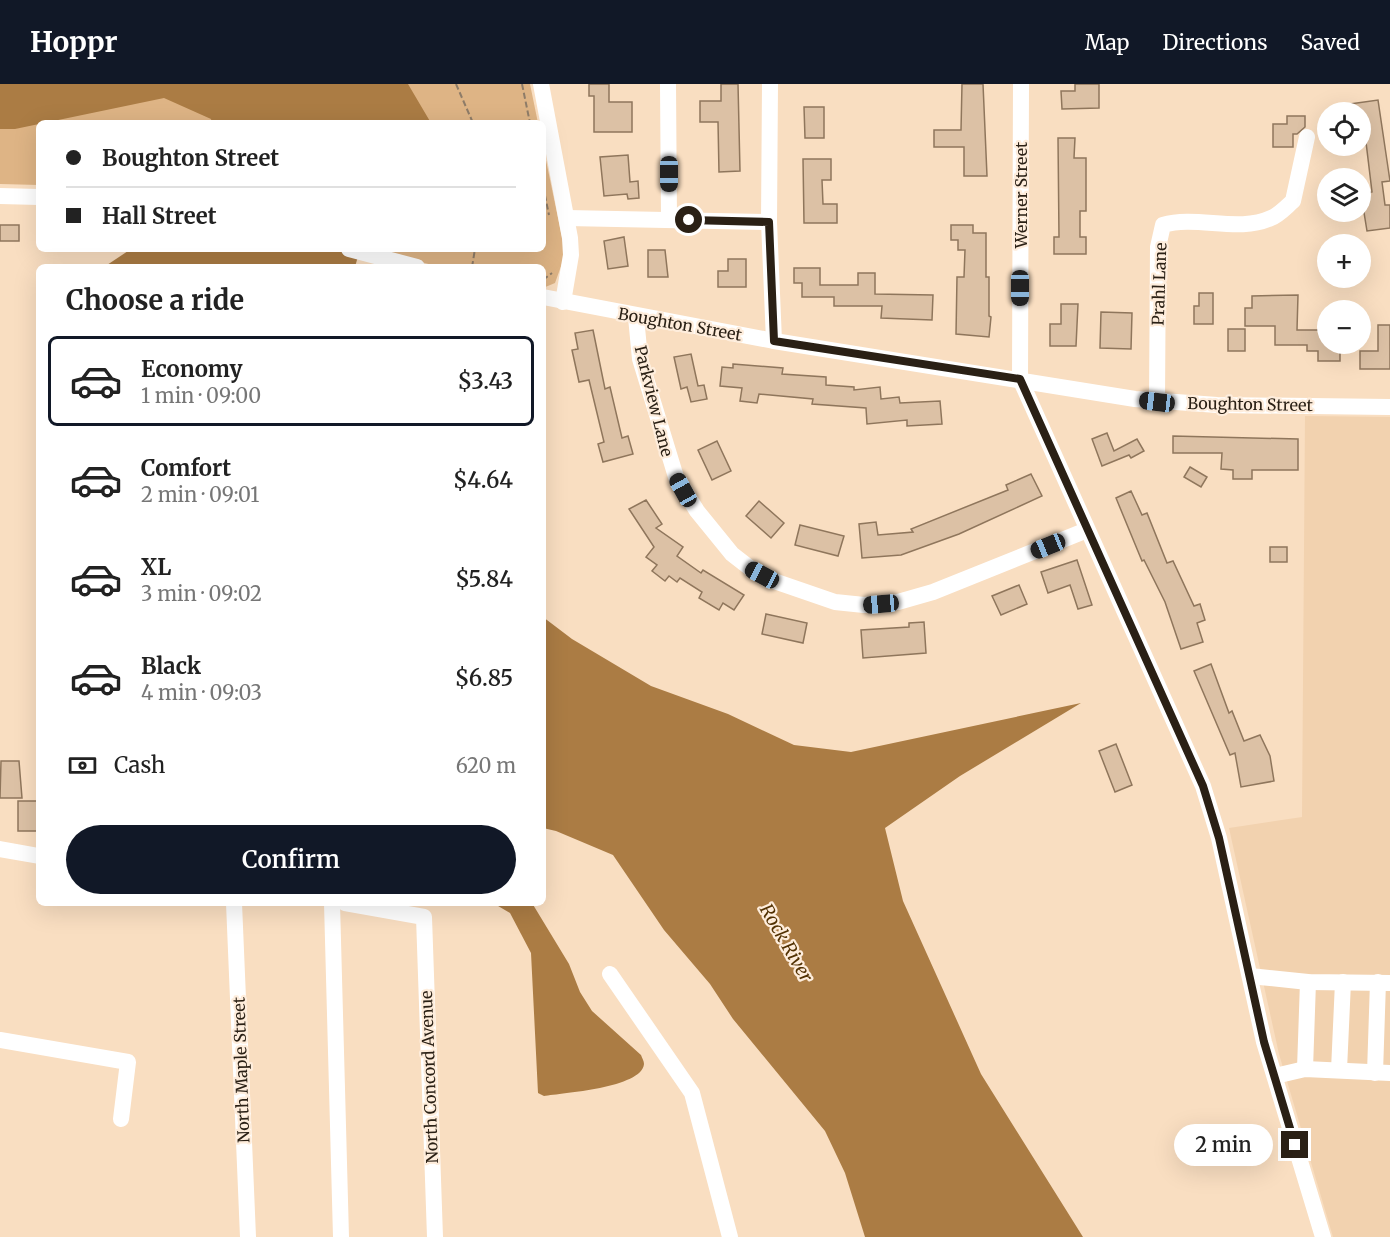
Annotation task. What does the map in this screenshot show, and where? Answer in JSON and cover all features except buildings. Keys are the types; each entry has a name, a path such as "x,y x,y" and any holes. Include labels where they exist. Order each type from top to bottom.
{"street":[{"path":"541,84 572,255 564,302"},
{"path":"668,84 669,219"},
{"path":"770,84 769,222 774,341"},
{"name":"Werner Street","path":"1020,379 1021,84"},
{"name":"Prahl Lane","path":"1157,402 1158,247 1163,225 1178,220 1231,225 1270,219 1293,201 1308,137"},
{"path":"0,196 36,197"},
{"path":"567,218 769,222"},
{"path":"360,252 406,264"},
{"name":"Boughton Street","path":"546,298 636,317 774,341 1157,402 1390,407"},
{"name":"Parkview Lane","path":"636,317 640,359 676,477 698,511 732,554 750,568 774,581 836,602 864,605 898,602 933,592 1087,530"},
{"path":"1020,379 1203,786 1219,838 1275,1076 1323,1237"},
{"path":"0,849 36,855"},
{"name":"North Maple Street","path":"234,906 248,1237"},
{"path":"332,906 341,1237"},
{"name":"North Concord Avenue","path":"362,906 424,917 435,1237"},
{"path":"610,974 692,1093 730,1237"},
{"path":"1250,976 1308,982 1384,982 1383,1073 1305,1069 1275,1076"},
{"path":"1305,1069 1308,982"},
{"path":"1339,1070 1343,982"},
{"path":"0,1040 128,1062 121,1119"}],"path":[{"path":"456,84 472,120"},
{"path":"522,84 529,120"},
{"path":"546,201 550,220"},
{"path":"546,279 553,272"}],"shaded area":[{"path":"0,84 530,84 537,120 36,120 36,185 0,184"},
{"path":"546,160 563,242 564,258 555,283 546,287 546,264 428,264 382,252 546,252"},
{"path":"1305,416 1390,417 1390,1237 1333,1237 1279,1054 1229,828 1302,817"}],"water":[{"path":"0,84 408,84 429,120 211,120 164,98 58,120 36,120 36,125 15,129 0,129"},
{"path":"126,252 359,252 356,264 108,264"},
{"name":"Rock River","path":"546,619 572,639 651,686 728,714 794,745 851,752 1081,703 960,776 885,828 903,901 981,1074 1083,1237 865,1237 845,1173 825,1131 733,1019 710,984 664,930 613,855 546,829"},
{"path":"498,906 534,906 569,964 580,992 592,1011 641,1055 644,1064 640,1072 630,1079 600,1088 544,1096 538,1093 531,953 510,913"}],"route":[{"path":"689,220 769,222 774,341 1020,379 1203,786 1219,838 1264,1042 1295,1145"}]}
